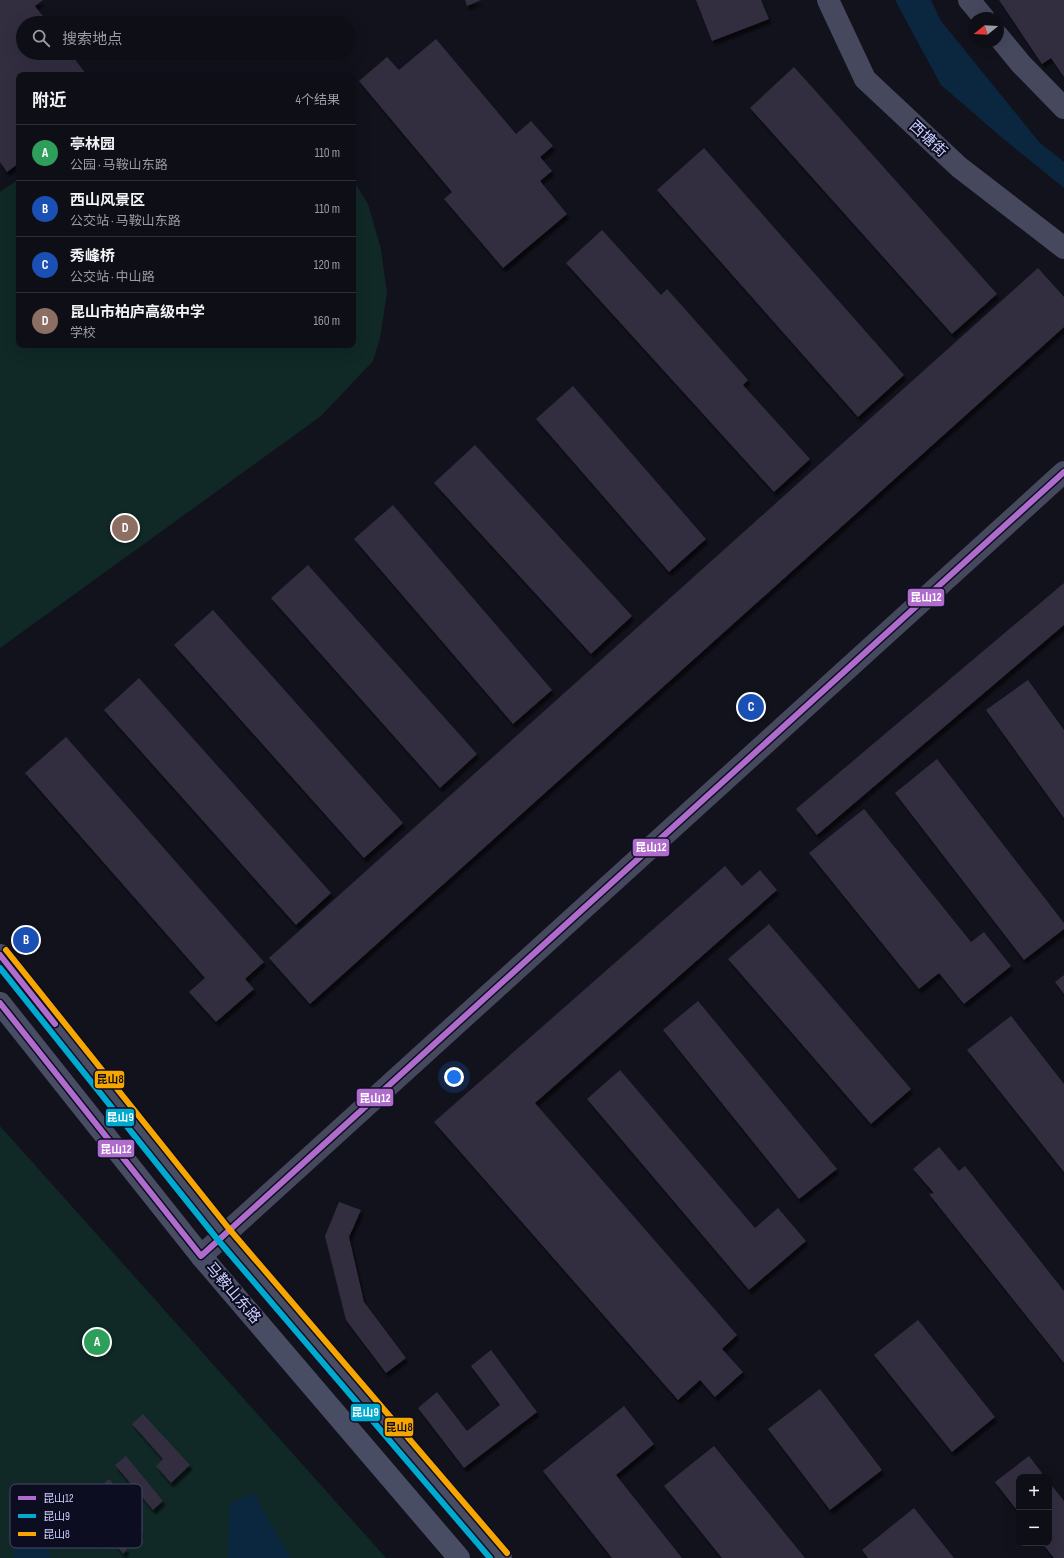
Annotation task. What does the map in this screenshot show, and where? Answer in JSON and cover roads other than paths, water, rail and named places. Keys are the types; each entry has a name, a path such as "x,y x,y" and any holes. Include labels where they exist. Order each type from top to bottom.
{"main road":[{"name":"马鞍山东路","path":"0,955 224,1235 501,1558"},
{"name":"马鞍山东路","path":"0,1003 201,1256 460,1558"}],"street":[{"name":"西塘街","path":"828,0 865,79 959,167 1064,248"},
{"path":"969,0 979,12"},
{"path":"1004,44 1020,64 1064,108"},
{"path":"201,1256 1064,472"}],"water":[{"path":"895,0 931,0 941,21 1039,142 1064,162 1064,188 1000,136 941,85"},
{"path":"254,1494 290,1558 228,1558 230,1506 236,1500"},
{"path":"14,1548 49,1548 50,1558 14,1558"}],"place":[{"name":"昆山市柏庐高级中学","path":"125,528"},
{"name":"秀峰桥","path":"751,707"},
{"name":"西山风景区","path":"26,940"},
{"name":"亭林园","path":"97,1342"}]}
